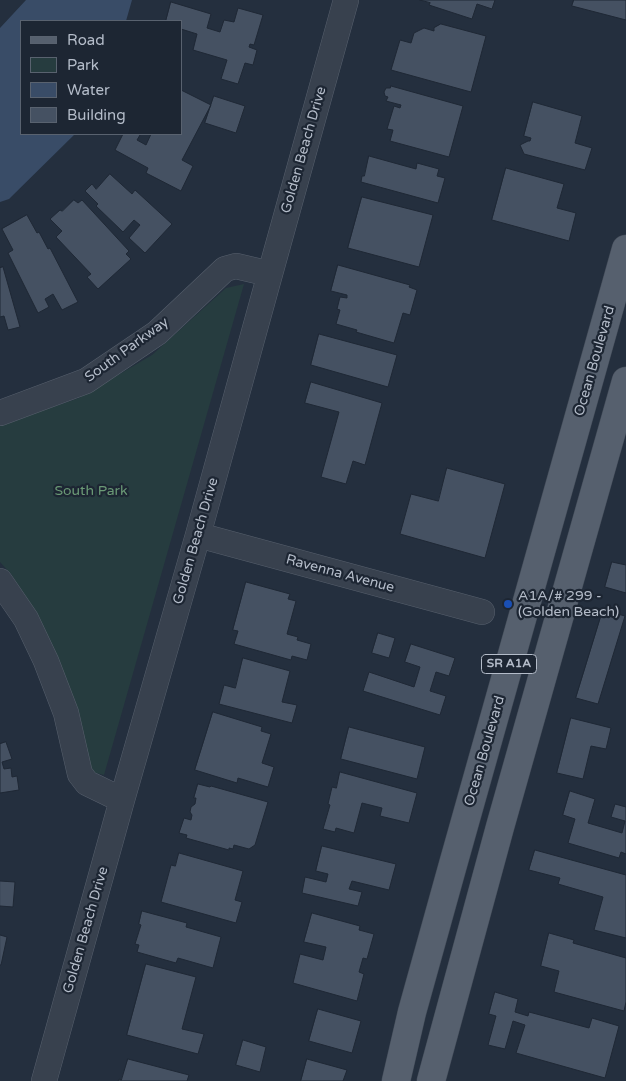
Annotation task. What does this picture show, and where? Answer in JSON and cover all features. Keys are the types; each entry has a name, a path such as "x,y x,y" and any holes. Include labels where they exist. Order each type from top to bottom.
{"main road":[{"name":"Ocean Boulevard","path":"396,1081 423,974 626,249"},
{"name":"SR A1A","path":"431,1081 626,381"},
{"path":"522,620 556,632"}],"street":[{"name":"Golden Beach Drive","path":"44,1081 346,0"},
{"name":"South Parkway","path":"0,413 86,382 156,333 225,269 236,266 270,274"},
{"name":"Ravenna Avenue","path":"198,535 482,612"},
{"path":"0,581 26,619 46,661 66,713 80,774 87,783 122,800"}],"green space":[{"name":"South Park","path":"244,284 104,775 92,772 44,628 11,574 0,562 0,425 79,398 152,355 226,288"}],"water":[{"path":"26,0 132,0 126,20 20,20 20,135 74,135 9,199 0,202 0,28"}],"building":[{"path":"420,0 495,0 492,9 477,4 472,19 429,5 430,3"},
{"path":"574,0 626,0 626,20 572,6"},
{"path":"171,2 211,14 207,28 220,32 224,20 234,22 238,8 263,15 254,45 250,44 249,47 257,50 253,65 245,63 238,84 221,79 227,60 193,50 197,34 182,29 182,20 166,20"},
{"path":"441,24 486,36 471,92 391,70 400,40 411,43 414,33 424,28 434,31 434,28"},
{"path":"391,86 463,106 449,157 390,141 393,130 387,129 394,106 400,108 401,105 386,101 388,97 385,96 384,92 386,88"},
{"path":"182,90 211,105 182,160 193,166 181,191 146,173 148,168 115,150 122,135 140,135 137,140 146,145 151,135 182,135"},
{"path":"214,96 245,106 236,133 205,123"},
{"path":"533,102 582,116 575,143 592,148 585,170 524,154 520,145 530,141 531,138 524,136"},
{"path":"369,156 416,169 417,163 439,169 437,176 445,178 438,203 361,182"},
{"path":"506,168 564,184 557,208 576,213 569,241 492,220"},
{"path":"110,174 132,194 135,190 172,224 145,253 129,238 140,225 134,220 123,232 96,206 98,204 85,191 92,184 96,189"},
{"path":"362,197 433,215 419,267 348,248"},
{"path":"74,200 78,203 82,200 129,251 126,254 131,259 98,289 87,277 91,274 56,237 62,231 50,219"},
{"path":"27,215 48,249 50,248 78,302 62,310 53,294 45,299 49,307 38,313 8,253 13,250 2,229"},
{"path":"338,265 410,285 409,287 417,290 410,315 403,313 394,343 336,324 340,310 337,309 340,297 347,298 347,295 331,291"},
{"path":"3,267 20,327 8,330 4,316 0,317 0,268"},
{"path":"319,334 397,355 388,387 311,365"},
{"path":"311,382 382,403 365,465 353,461 346,484 321,477 339,412 305,403"},
{"path":"447,468 505,484 485,558 400,534 411,494 438,501"},
{"path":"612,562 626,565 626,593 605,587"},
{"path":"246,582 290,594 288,599 296,601 287,634 298,637 297,640 311,644 307,660 292,656 291,660 234,644 238,631 233,630"},
{"path":"603,610 625,616 598,704 576,698"},
{"path":"378,633 395,638 389,658 372,653"},
{"path":"411,644 455,658 449,676 436,672 430,691 446,696 440,715 363,691 369,672 414,687 420,667 405,662"},
{"path":"243,658 290,671 282,702 297,705 292,723 219,704 224,685 235,688"},
{"path":"213,712 262,727 261,731 271,734 262,763 274,767 268,787 238,778 237,783 195,770"},
{"path":"571,718 611,728 606,749 591,746 583,779 557,773"},
{"path":"349,727 425,747 417,779 341,759"},
{"path":"6,742 12,759 2,762 4,769 11,768 12,777 17,776 19,790 0,793 0,744"},
{"path":"340,772 417,793 409,823 380,816 382,808 362,803 354,833 336,828 335,832 323,829 330,805 328,804 332,787 336,788"},
{"path":"198,784 268,802 255,845 249,849 234,845 233,849 229,848 229,850 186,838 187,835 179,833 184,818 191,820 192,815 190,812 191,807 195,804 196,798 194,798"},
{"path":"570,791 595,799 588,823 622,833 625,821 611,817 615,804 626,807 626,854 621,852 619,858 568,843 575,819 563,815"},
{"path":"322,846 396,864 389,890 352,881 349,889 362,892 358,906 302,893 305,877 326,882 328,874 316,871"},
{"path":"535,850 626,875 626,938 594,930 603,897 558,884 560,878 529,870"},
{"path":"179,853 243,871 235,900 242,902 236,923 161,902 171,865 175,866"},
{"path":"0,881 15,882 13,907 0,906"},
{"path":"142,911 187,923 186,927 221,937 213,968 178,958 176,963 137,952 139,945 135,944 141,925 139,924"},
{"path":"312,913 360,926 359,930 374,934 367,959 363,958 359,972 364,974 357,1001 293,983 300,954 323,960 326,947 304,942"},
{"path":"549,933 574,940 573,943 626,958 626,1002 624,1011 554,992 559,971 541,966"},
{"path":"0,935 7,937 1,965 0,965"},
{"path":"146,964 196,977 182,1029 204,1034 198,1054 127,1035"},
{"path":"495,992 518,999 515,1012 528,1016 529,1012 589,1028 592,1018 619,1026 605,1078 516,1053 525,1025 513,1021 505,1049 488,1045 496,1016 489,1014"},
{"path":"318,1009 361,1021 352,1053 309,1041"},
{"path":"243,1040 266,1047 260,1072 236,1065"},
{"path":"128,1059 189,1075 187,1081 118,1081 119,1079 121,1080"},
{"path":"307,1059 347,1070 343,1081 301,1081"}],"place":[{"name":"A1A/# 299 - (Golden Beach)","path":"508,604"}]}
